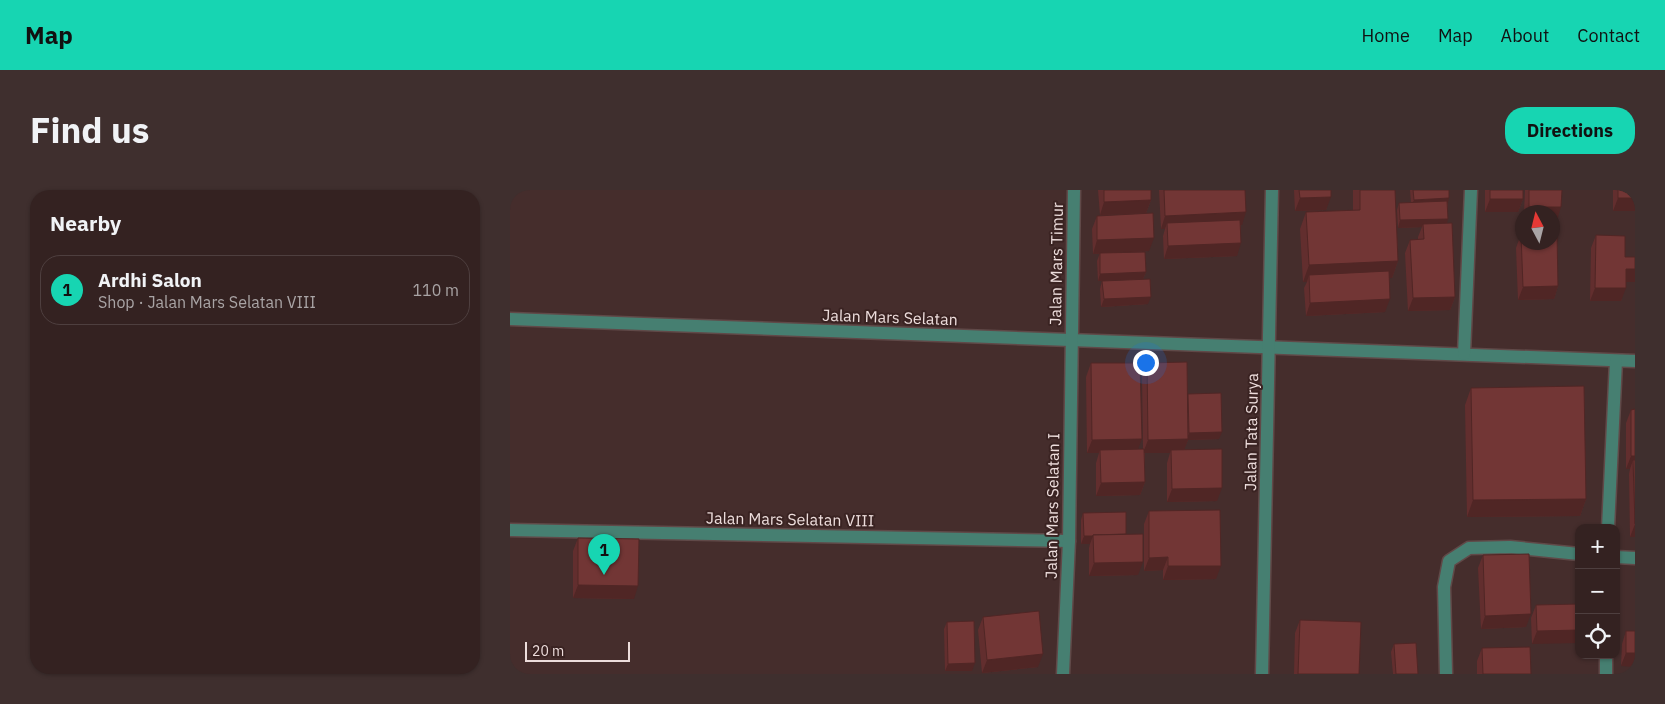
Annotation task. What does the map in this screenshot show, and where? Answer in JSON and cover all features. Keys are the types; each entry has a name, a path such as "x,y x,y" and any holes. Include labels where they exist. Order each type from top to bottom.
{"street":[{"name":"Jalan Mars Timur","path":"1072,339 1071,296 1074,190"},
{"name":"Jalan Tata Surya","path":"1262,674 1272,190"},
{"path":"1464,354 1471,190"},
{"name":"Jalan Mars Selatan","path":"510,320 1635,361"},
{"name":"Jalan Mars Selatan I","path":"1063,674 1072,339"},
{"path":"1608,524 1616,361"},
{"name":"Jalan Mars Selatan VIII","path":"510,530 1068,540"},
{"path":"1446,674 1444,587 1449,561 1469,548 1510,547 1575,554"},
{"path":"1620,557 1635,558"},
{"path":"1606,659 1606,674"}],"building":[{"path":"1104,190 1151,190 1151,200 1104,202"},
{"path":"1164,190 1245,190 1246,212 1165,216"},
{"path":"1299,190 1331,190 1331,197 1300,198"},
{"path":"1360,190 1395,190 1398,261 1309,265 1306,212 1360,210"},
{"path":"1413,190 1449,190 1449,198 1414,200"},
{"path":"1490,190 1523,190 1523,199 1490,199"},
{"path":"1529,190 1562,190 1561,207 1560,205 1529,205"},
{"path":"1618,190 1635,190 1635,198 1618,198"},
{"path":"1447,201 1448,219 1400,220 1399,203"},
{"path":"1153,213 1154,238 1097,240 1097,216"},
{"path":"1240,220 1241,243 1168,246 1167,223"},
{"path":"1452,223 1455,297 1413,298 1410,240 1424,239 1423,224"},
{"path":"1596,235 1625,236 1625,257 1635,257 1635,269 1626,269 1626,288 1595,288"},
{"path":"1522,250 1557,250 1558,286 1523,287"},
{"path":"1145,252 1146,272 1100,274 1100,253"},
{"path":"1389,271 1390,299 1310,303 1309,275"},
{"path":"1150,279 1151,297 1104,299 1102,281"},
{"path":"1187,362 1188,439 1148,440 1147,363"},
{"path":"1091,363 1140,363 1142,439 1092,440"},
{"path":"1584,386 1586,499 1473,500 1471,388"},
{"path":"1221,393 1222,432 1189,433 1188,394"},
{"path":"1635,409 1635,456 1631,456 1631,410"},
{"path":"1144,449 1145,482 1101,483 1100,450"},
{"path":"1222,449 1222,488 1172,489 1171,450"},
{"path":"1633,460 1635,460 1635,524"},
{"path":"1220,510 1221,566 1168,566 1168,557 1149,558 1149,511"},
{"path":"1126,512 1126,534 1084,536 1083,513"},
{"path":"1143,534 1143,562 1094,563 1093,535"},
{"path":"578,538 639,539 638,586 578,585"},
{"path":"1529,554 1531,614 1485,616 1483,555"},
{"path":"1575,604 1575,630 1537,631 1536,605"},
{"path":"1039,611 1043,654 987,660 983,617"},
{"path":"1300,620 1361,622 1359,674 1298,674"},
{"path":"974,621 975,663 948,664 947,622"},
{"path":"1626,631 1635,631 1635,653 1626,653"},
{"path":"1416,643 1418,674 1396,674 1394,644"},
{"path":"1530,647 1531,674 1483,674 1482,648"}],"place":[{"name":"Ardhi Salon","path":"604,575"}]}
